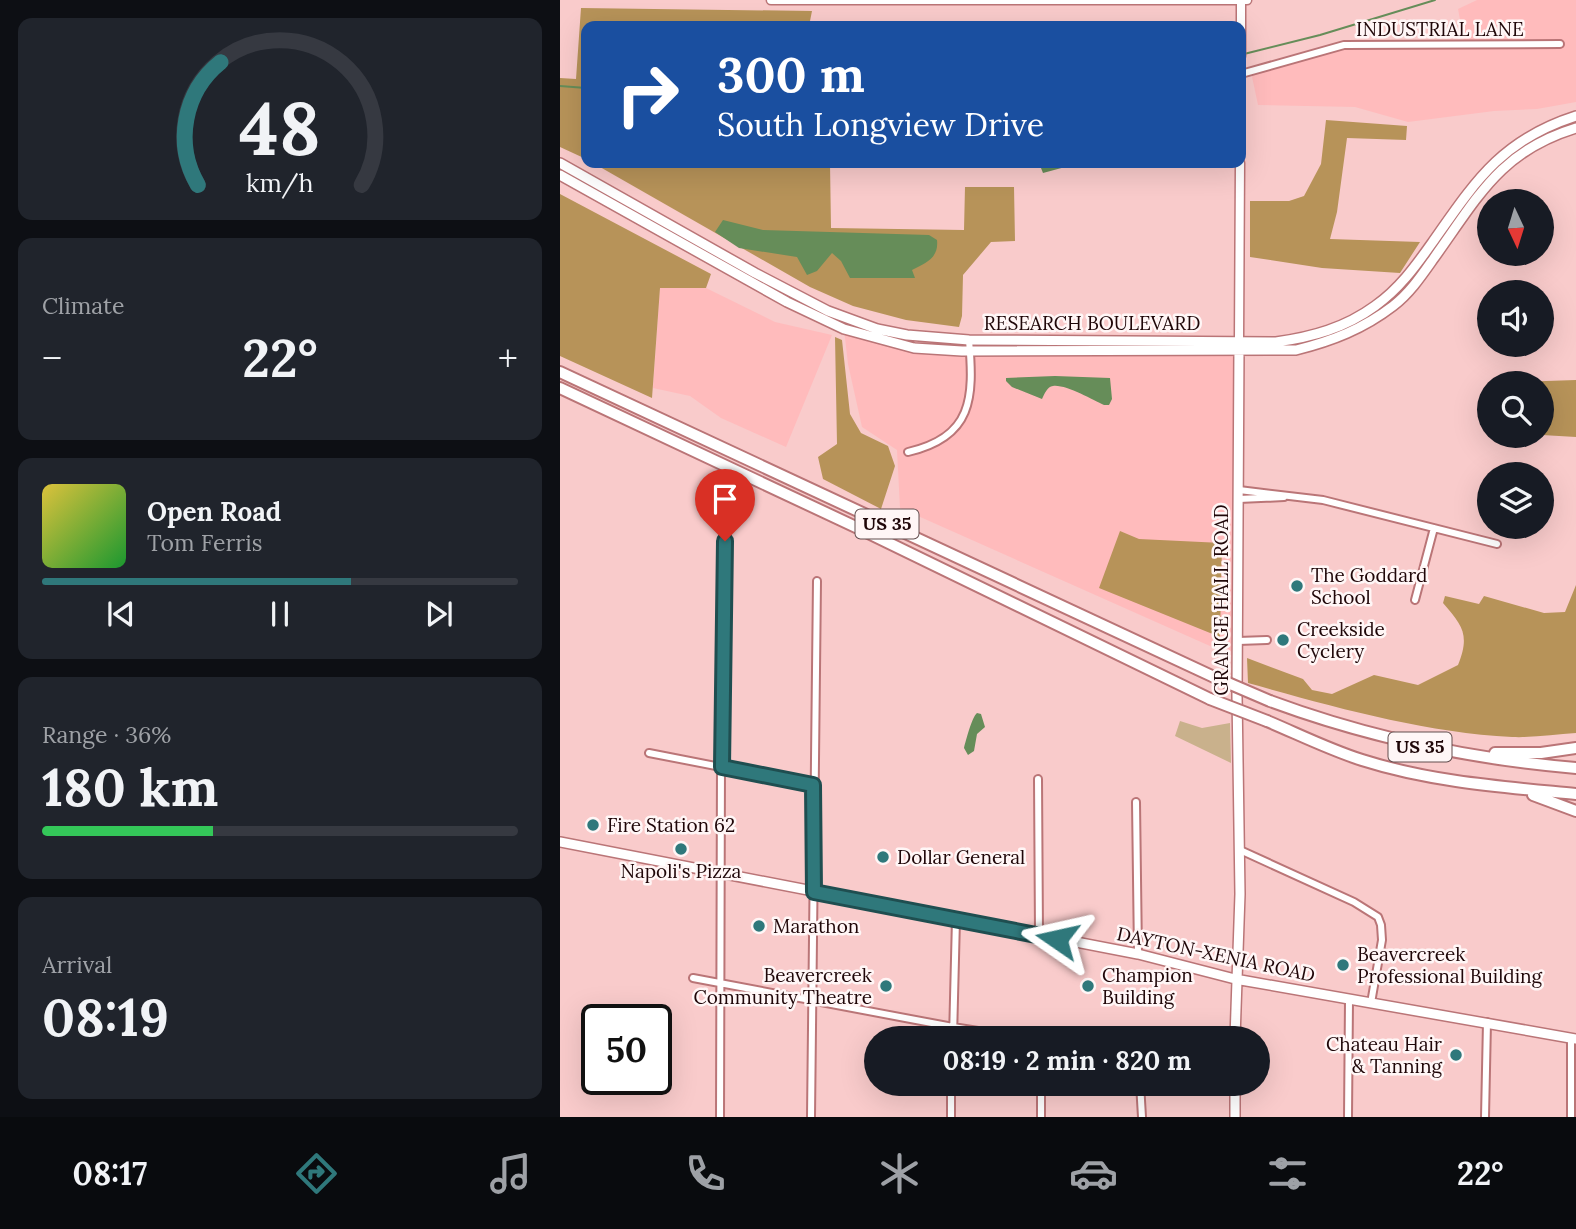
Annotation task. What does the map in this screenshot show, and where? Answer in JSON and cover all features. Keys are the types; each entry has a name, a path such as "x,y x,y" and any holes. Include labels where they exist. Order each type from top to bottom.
{"highway":[{"name":"US 35","path":"560,372 1270,701 1363,733 1422,747 1492,759 1576,768"},
{"name":"US 35","path":"560,388 837,518 1210,699 1305,737 1357,754 1447,774 1576,791"},
{"path":"1303,713 1416,740 1491,752 1541,753 1576,748"},
{"path":"1305,737 1362,760 1405,771 1462,782 1576,791"},
{"path":"1514,788 1576,811"}],"main road":[{"name":"RESEARCH BOULEVARD","path":"560,175 788,302 844,329 914,348 970,351 1239,346 1314,335 1350,322 1375,307 1409,275 1488,168 1530,135 1576,116"},
{"name":"RESEARCH BOULEVARD","path":"560,163 828,311 877,329 907,335 968,340 1239,346 1296,350 1352,333 1394,305 1415,284 1487,184 1510,160 1553,135 1576,128"},
{"name":"GRANGE HALL ROAD","path":"1235,1026 1240,849 1239,346"},
{"name":"DAYTON-XENIA ROAD","path":"560,842 1138,954 1236,979 1574,1039"},
{"path":"1235,1096 1235,1117"}],"street":[{"path":"771,0 1243,1 1242,21"},
{"name":"INDUSTRIAL LANE","path":"1246,73 1327,49 1353,45 1560,44"},
{"name":"GRANGE HALL ROAD","path":"1239,346 1240,168"},
{"path":"908,452 927,448 943,440 961,421 970,396 968,340"},
{"path":"1239,495 1323,500 1497,544"},
{"path":"1415,600 1434,528"},
{"path":"720,1117 726,536"},
{"path":"811,1117 817,581"},
{"path":"1238,641 1267,640"},
{"path":"649,753 813,785"},
{"path":"1038,779 1039,935"},
{"path":"1136,802 1138,954"},
{"path":"1240,849 1354,902 1378,917 1382,940 1371,1003"},
{"path":"953,1026 956,919"},
{"path":"693,978 948,1026"},
{"path":"1348,1117 1349,1000"},
{"path":"1485,1117 1487,1022"},
{"path":"1571,1117 1574,1039"},
{"path":"951,1096 951,1117"},
{"path":"1041,1096 1041,1117"},
{"path":"1141,1096 1142,1117"}],"shaded area":[{"path":"1477,0 1576,0 1576,102 1537,109 1494,111 1408,122 1355,107 1258,105 1250,67 1341,42 1464,41 1458,9"},
{"path":"581,8 812,11 810,21 581,21 581,157 560,147 560,78 576,79"},
{"path":"1326,120 1407,126 1406,140 1347,138 1337,212 1330,239 1420,242 1400,273 1322,268 1250,257 1250,201 1289,201 1304,196 1321,164"},
{"path":"602,168 830,168 831,228 964,230 965,187 1014,187 1015,241 991,242 963,275 962,316 959,327 906,320 853,306 810,287"},
{"path":"1041,168 1062,168 1043,173"},
{"path":"560,194 711,274 706,288 660,288 652,398 560,356"},
{"path":"723,220 763,230 929,235 937,240 937,246 934,256 912,270 915,278 850,278 841,261 832,253 817,271 807,275 797,257 739,248 715,232"},
{"path":"660,287 706,288 775,322 832,335 786,447 721,418 690,396 653,388"},
{"path":"844,329 914,348 1239,350 1237,658 900,508 897,450 862,427 848,364"},
{"path":"835,337 842,340 850,414 861,433 888,446 895,466 881,509 823,479 818,457 837,444"},
{"path":"1006,378 1110,378 1112,399 1109,405 1104,405 1072,390 1053,386 1042,399 1012,387 1006,381"},
{"path":"1576,380 1576,437 1554,436 1554,381"},
{"path":"1120,531 1139,539 1222,543 1220,637 1099,588"},
{"path":"1576,585 1576,733 1512,737 1445,730 1346,709 1248,683 1247,658 1303,679 1312,690 1332,694 1374,675 1418,685 1458,665 1462,655 1462,631 1443,603 1445,596 1479,604 1484,596 1544,613 1565,612"},
{"path":"977,713 981,714 985,727 977,734 974,751 968,755 964,748"},
{"path":"1180,721 1202,728 1230,723 1231,763 1175,736"}],"waterway":[{"path":"1246,54 1320,35 1435,0"},
{"path":"560,86 581,88"}],"place":[{"name":"The Goddard School","path":"1297,586"},
{"name":"Creekside Cyclery","path":"1283,640"},
{"name":"Fire Station 62","path":"593,825"},
{"name":"Napoli's Pizza","path":"681,849"},
{"name":"Dollar General","path":"883,857"},
{"name":"Marathon","path":"759,926"},
{"name":"Beavercreek Professional Building","path":"1343,965"},
{"name":"Beavercreek Community Theatre","path":"886,986"},
{"name":"Champion Building","path":"1088,986"},
{"name":"Chateau Hair & Tanning","path":"1456,1055"}],"route":[{"path":"725,541 722,767 813,785 814,892 1057,939"}]}
